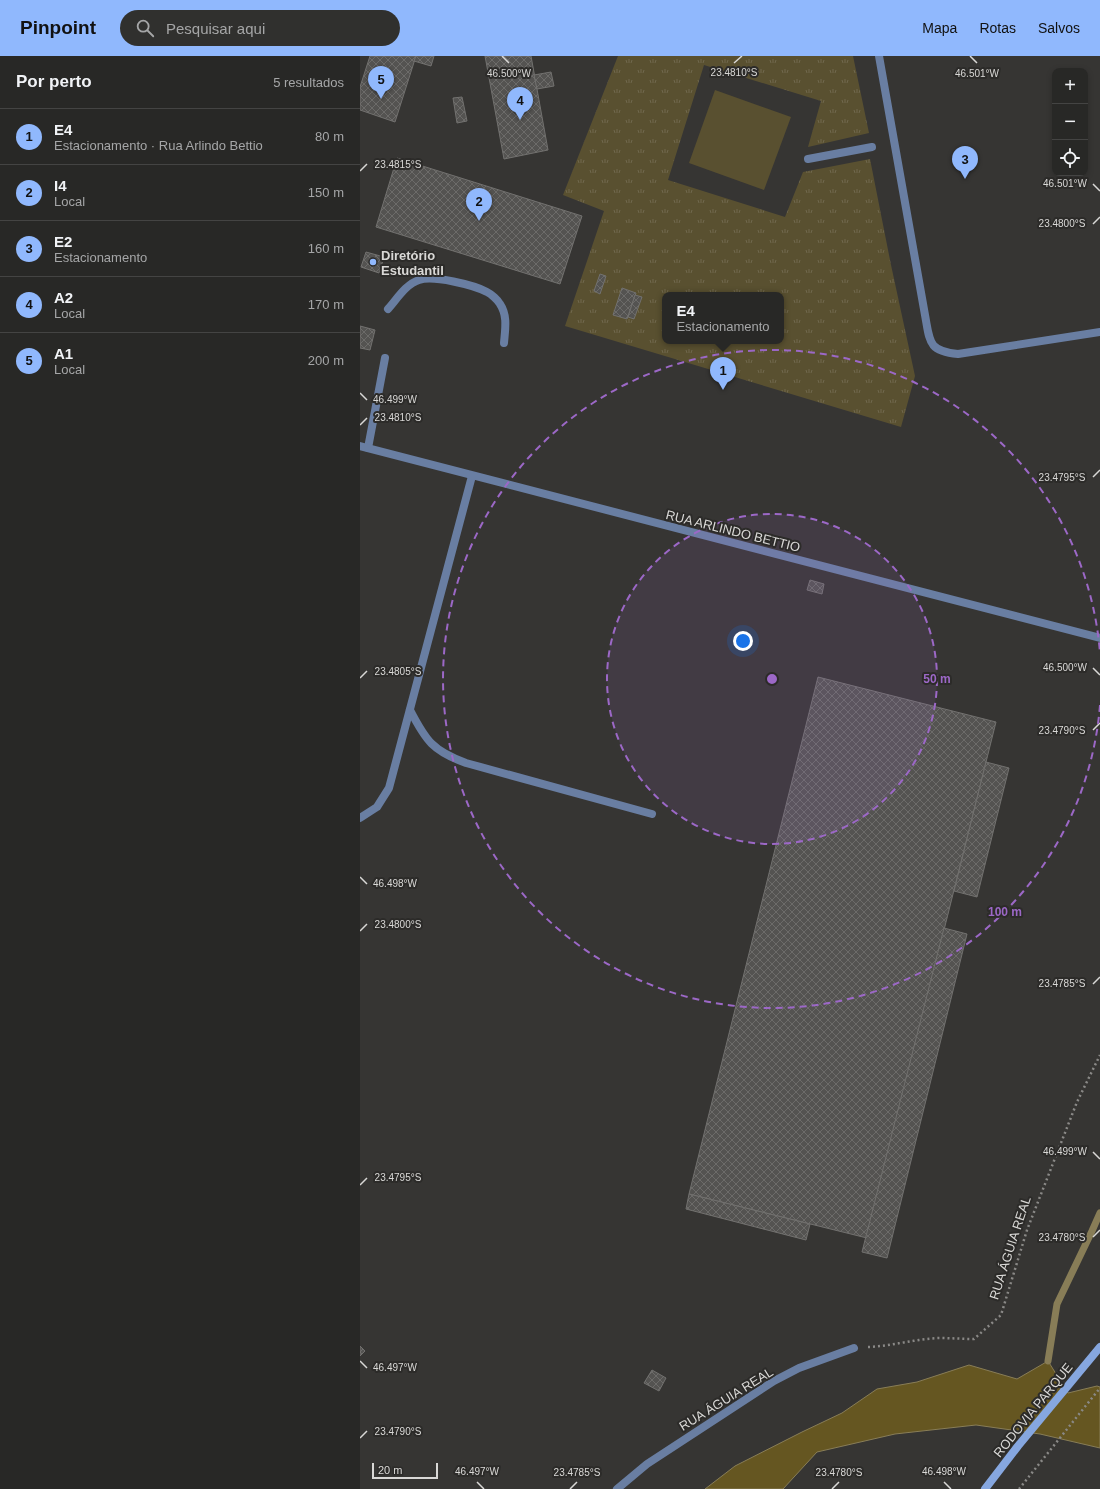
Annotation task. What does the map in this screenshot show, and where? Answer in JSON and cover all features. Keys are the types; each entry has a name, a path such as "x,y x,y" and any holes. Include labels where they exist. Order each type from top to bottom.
{"street":[{"path":"879,56 925,315 930,340 934,348 945,353 958,354 1100,332"},
{"path":"808,159 872,147"},
{"path":"388,309 410,284 418,280 429,278 453,281 487,292 500,303 505,314 504,343"},
{"path":"364,447 385,358"},
{"name":"RUA ARLINDO BETTIO","path":"364,447 1100,638"},
{"path":"360,818 377,807 389,788 472,476"},
{"path":"410,710 423,735 433,746 448,756 474,765 652,814"},
{"name":"RODOVIA PARQUE","path":"985,1489 1018,1446 1100,1347"},
{"name":"RUA ÁGUIA REAL","path":"617,1489 647,1464 774,1381 799,1368 854,1348"}],"path":[{"name":"RUA ÁGUIA REAL","path":"854,1348 886,1346 940,1338 974,1340 1001,1314 1027,1230 1077,1102 1100,1055"},
{"path":"1019,1489 1100,1388"}],"green space":[{"path":"618,56 853,56 869,133 808,147 821,101 704,65 668,180 785,217 803,172 870,159 915,376 901,427 565,326 604,211 563,195"},
{"path":"715,90 791,117 764,190 689,163"}],"shaded area":[{"path":"1048,1361 1068,1393 1097,1386 1100,1387 1100,1448 1040,1434 976,1425 895,1434 817,1452 783,1489 705,1489 735,1466 842,1413 877,1389 917,1382 969,1365 1017,1379"}],"building":[{"path":"370,56 416,56 395,122 360,110 360,87"},
{"path":"416,56 434,56 431,66 414,61"},
{"path":"485,56 531,56 548,150 504,159"},
{"path":"551,72 554,86 537,89 534,75"},
{"path":"462,97 467,121 457,123 453,98"},
{"path":"397,158 582,216 560,284 376,227"},
{"name":"Diretório Estudantil","path":"366,252 384,257 379,273 361,267"},
{"path":"600,274 606,276 600,294 594,291"},
{"path":"622,288 636,293 627,319 613,315"},
{"path":"635,295 642,297 634,319 628,317"},
{"path":"360,326 375,330 370,350 360,348"},
{"path":"810,580 824,584 822,594 807,590"},
{"path":"818,677 996,722 867,1238 689,1194"},
{"path":"986,762 1009,768 977,897 954,891"},
{"path":"944,928 967,934 887,1258 862,1252"},
{"path":"689,1194 810,1224 806,1240 686,1209"},
{"path":"360,1346 365,1351 360,1356"},
{"path":"652,1370 666,1378 659,1391 644,1383"}],"waterway":[{"path":"1048,1361 1057,1304 1100,1213"}],"place":[{"name":"A1","path":"381,99"},
{"name":"A2","path":"520,120"},
{"name":"E2","path":"965,179"},
{"name":"I4","path":"479,221"},
{"name":"Diretório Estudantil","path":"373,262"},
{"name":"E4","path":"723,390"}]}
